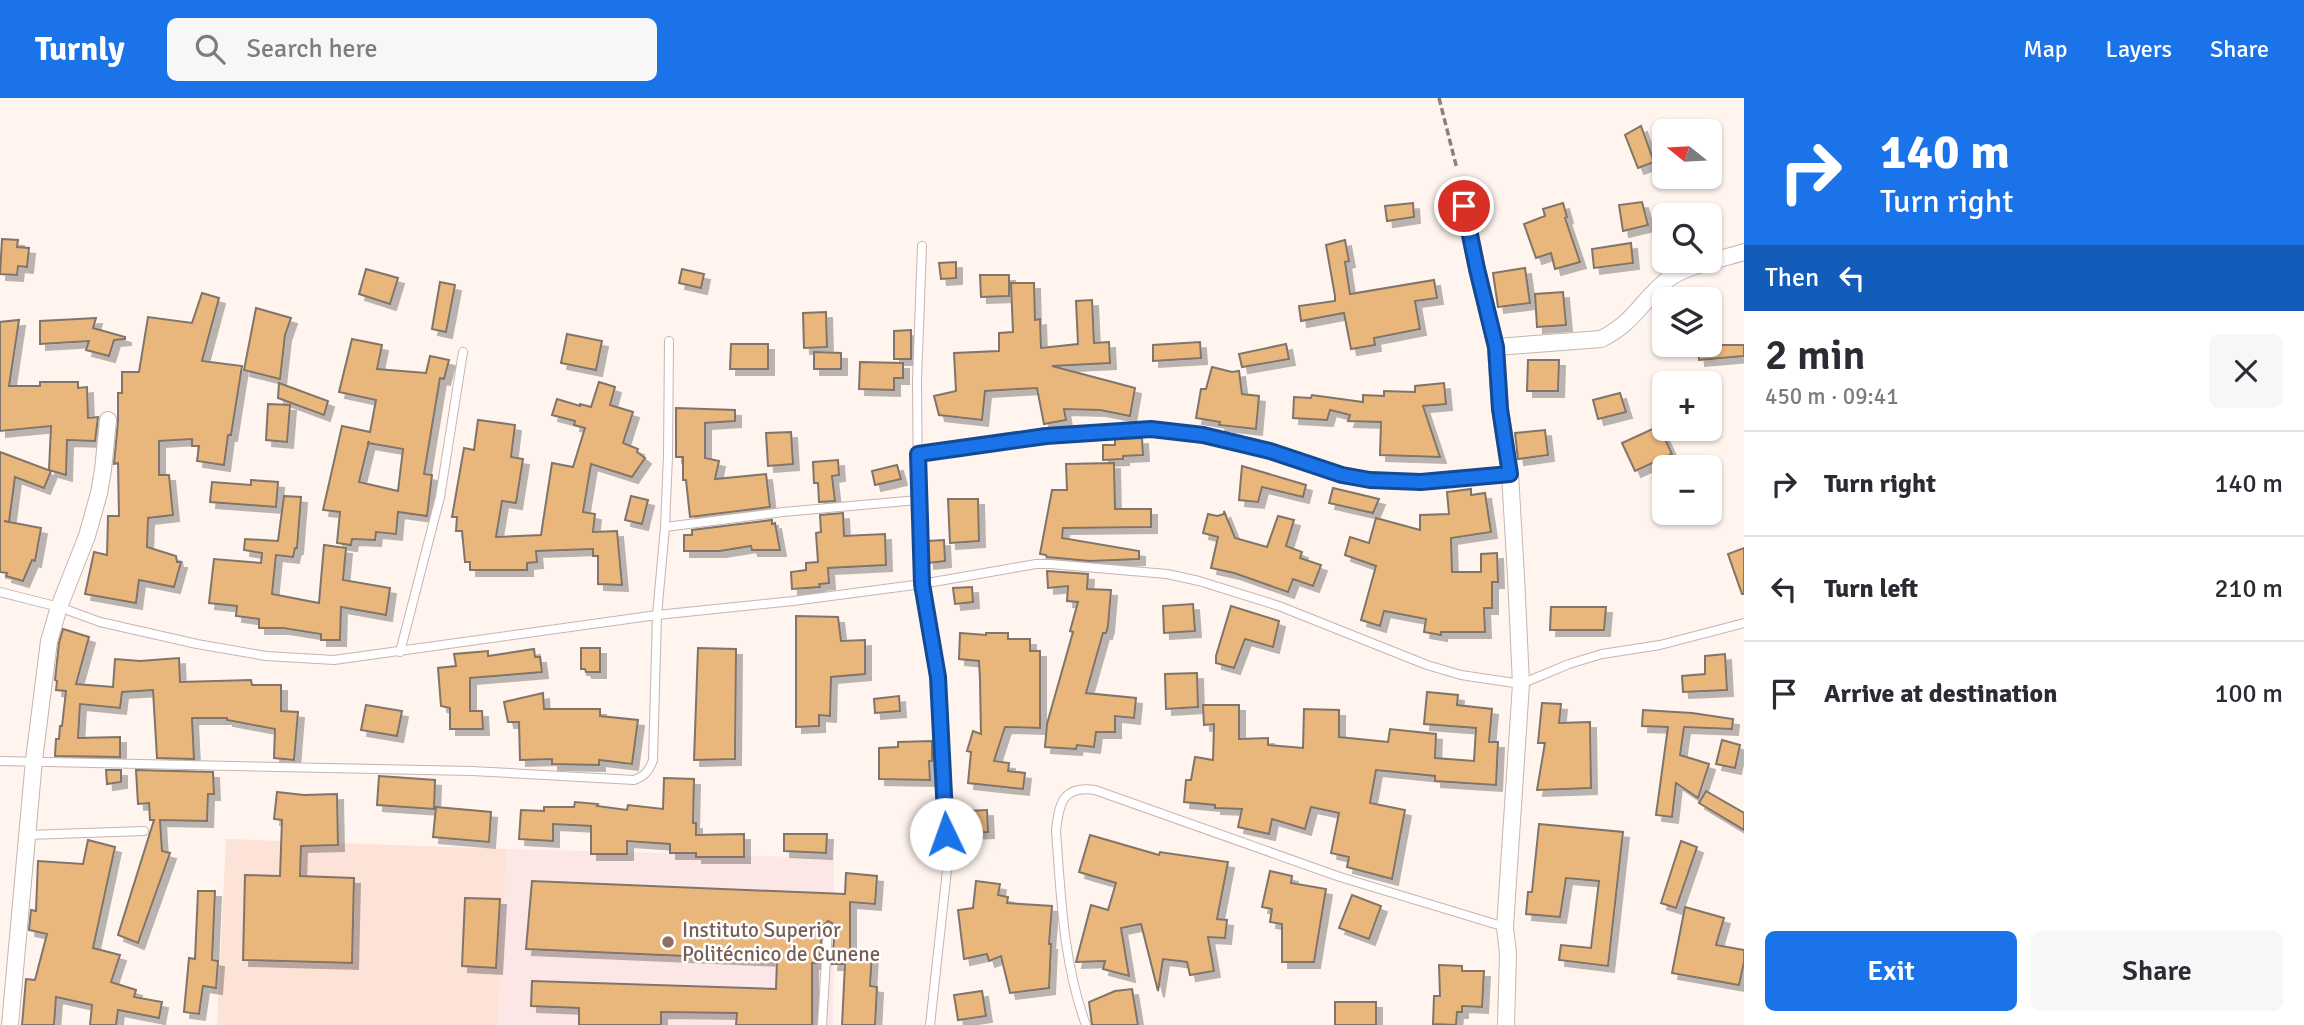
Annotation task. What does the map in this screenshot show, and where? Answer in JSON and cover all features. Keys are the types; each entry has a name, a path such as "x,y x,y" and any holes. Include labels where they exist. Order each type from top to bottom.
{"street":[{"path":"1460,185 1496,347 1500,409 1510,474 1521,684 1505,928 1508,954 1506,1025"},
{"path":"1496,347 1601,339 1629,321 1674,275 1744,252"},
{"path":"10,1025 34,760 50,641 59,607 90,526 103,470 108,420"}],"lane":[{"path":"922,246 917,382 918,500 922,584 940,699 948,861 930,1025"},
{"path":"0,761 472,771 634,780 643,777 653,760 657,615 665,527 669,341"},
{"path":"400,652 440,497 463,352"},
{"path":"918,454 1046,436 1151,429 1203,435 1270,451 1342,475 1370,480 1421,482 1510,474"},
{"path":"665,527 783,512 918,500"},
{"path":"0,592 59,607 100,622 197,644 266,656 334,660 657,615 922,584 1042,564 1167,574 1199,581 1279,606 1427,665 1461,675 1521,684 1602,654 1660,645 1744,623"},
{"path":"1086,1025 1076,998 1062,913 1056,831 1063,798 1081,788 1095,790 1340,877 1505,928"},
{"path":"27,835 144,831"},
{"path":"822,1025 828,928"}],"path":[{"path":"1439,98 1460,185"}],"shaded area":[{"path":"226,839 507,849 498,1025 217,1025"},
{"name":"Instituto Superior Politécnico de Cunene","path":"507,849 834,858 833,1025 498,1025"}],"building":[{"path":"1641,126 1652,163 1638,168 1625,135"},
{"path":"1642,202 1648,225 1623,231 1619,205"},
{"path":"1413,203 1414,217 1387,221 1385,206"},
{"path":"1563,203 1567,217 1565,218 1580,262 1555,269 1551,253 1536,258 1524,224 1545,216 1543,209"},
{"path":"2,239 18,240 17,247 29,248 27,267 18,266 17,275 0,274"},
{"path":"1345,240 1350,294 1434,280 1437,298 1415,301 1420,329 1374,338 1375,345 1351,349 1344,313 1301,321 1299,306 1335,301 1326,245"},
{"path":"1631,243 1633,263 1594,268 1592,249"},
{"path":"956,262 956,278 941,279 939,263"},
{"path":"1525,268 1530,303 1498,307 1493,273"},
{"path":"366,269 398,278 390,304 359,294"},
{"path":"682,269 704,274 701,288 679,283"},
{"path":"980,275 1009,275 1009,296 981,297"},
{"path":"440,282 455,285 446,332 432,329"},
{"path":"1011,283 1034,283 1035,320 1040,319 1041,348 1078,344 1076,301 1092,300 1094,343 1109,342 1110,363 1052,366 1135,388 1130,416 1100,410 1064,409 1066,420 1044,424 1037,388 985,391 982,420 939,415 934,396 956,391 954,353 999,351 999,333 1013,332"},
{"path":"1563,292 1566,325 1537,327 1535,294"},
{"path":"202,293 219,298 202,361 242,366 224,465 197,461 199,446 192,446 192,439 159,441 159,475 169,475 173,515 148,518 147,547 176,556 177,562 181,562 174,587 139,580 136,603 85,594 94,552 107,555 108,516 119,516 118,463 114,464 118,393 122,393 122,372 139,372 148,317 192,323"},
{"path":"256,308 291,318 285,335 280,379 244,370"},
{"path":"826,312 827,347 804,348 803,313"},
{"path":"96,318 93,328 125,337 114,340 109,356 86,350 89,341 40,344 40,321"},
{"path":"19,320 9,386 40,386 40,382 78,382 78,388 87,387 88,418 98,417 95,441 67,440 66,475 49,470 51,426 0,431 0,322"},
{"path":"911,330 911,359 894,359 894,331"},
{"path":"567,334 602,341 596,370 561,363"},
{"path":"352,339 382,345 377,369 426,373 430,356 449,360 444,379 440,378 424,474 432,475 427,516 398,512 396,534 376,532 375,540 352,539 351,545 337,543 340,512 323,510 342,426 370,432 376,400 339,392","holes":["368,443 403,449 398,491 359,482"]},
{"path":"1200,342 1201,358 1153,361 1153,345"},
{"path":"731,344 768,344 768,369 730,369"},
{"path":"1286,344 1289,359 1242,367 1239,354"},
{"path":"1722,345 1744,345 1744,356 1699,360 1699,357 1722,357"},
{"path":"814,352 841,353 841,369 814,369"},
{"path":"1528,360 1559,360 1558,391 1527,391"},
{"path":"860,362 903,363 903,378 894,378 894,390 859,389"},
{"path":"1212,367 1239,371 1242,394 1259,396 1256,429 1219,425 1220,422 1196,418 1201,389 1206,389"},
{"path":"599,382 615,387 610,405 633,412 623,443 638,449 637,452 645,458 632,477 591,464 583,512 595,514 593,532 617,531 622,585 598,584 598,556 593,556 593,549 536,551 537,562 527,563 527,570 470,570 470,562 465,562 462,531 456,531 457,517 452,517 464,448 474,450 478,420 515,425 511,457 523,459 516,503 502,501 496,537 541,535 552,463 573,467 585,428 574,425 575,421 552,415 557,399 591,407"},
{"path":"279,383 328,401 324,415 278,398"},
{"path":"1444,383 1446,404 1423,406 1440,457 1380,455 1381,422 1348,421 1350,415 1330,410 1327,420 1293,418 1294,397 1311,398 1312,395 1363,402 1363,395 1384,396 1384,391 1415,392 1415,386"},
{"path":"1620,393 1626,412 1598,419 1593,400"},
{"path":"268,404 290,405 287,442 266,440"},
{"path":"676,408 735,410 735,421 705,423 705,458 719,461 715,479 766,474 770,507 690,517 686,480 683,480 683,457 676,457"},
{"path":"1652,429 1652,441 1666,441 1672,454 1652,455 1652,463 1635,471 1622,443"},
{"path":"1545,430 1548,455 1518,459 1515,433"},
{"path":"791,432 793,464 768,466 766,433"},
{"path":"1142,438 1143,455 1103,460 1103,445 1115,445 1115,439"},
{"path":"0,452 51,471 44,488 15,477 9,522 41,528 35,561 32,560 23,581 0,572"},
{"path":"838,460 839,475 832,476 835,501 819,502 818,483 814,483 813,462"},
{"path":"1114,463 1115,509 1151,509 1151,527 1063,528 1062,538 1139,551 1139,559 1090,561 1040,554 1052,490 1067,490 1066,464"},
{"path":"897,465 901,479 875,485 872,471"},
{"path":"1242,466 1306,485 1303,497 1262,487 1258,502 1239,500"},
{"path":"251,480 278,482 276,507 210,502 212,482 251,485"},
{"path":"1333,488 1379,499 1373,513 1329,503"},
{"path":"1471,489 1471,495 1485,493 1491,532 1451,538 1452,572 1481,572 1481,554 1497,553 1498,582 1492,582 1492,608 1484,608 1485,632 1441,632 1441,635 1424,632 1426,619 1384,611 1380,626 1361,620 1376,566 1345,555 1350,537 1369,543 1376,518 1420,530 1420,515 1449,514 1447,492"},
{"path":"284,496 301,497 297,548 293,557 276,555 272,594 319,603 324,545 346,548 343,580 390,588 386,615 341,607 340,640 321,640 321,634 283,628 259,628 259,619 236,616 237,606 209,603 214,559 261,563 262,553 244,550 245,539 278,541"},
{"path":"631,496 648,500 642,524 625,520"},
{"path":"948,499 978,499 979,541 950,543"},
{"path":"1224,511 1235,538 1267,547 1278,516 1294,520 1286,546 1302,552 1300,558 1321,565 1313,586 1293,579 1288,592 1211,568 1218,537 1203,533 1208,514 1217,516 1224,514"},
{"path":"843,513 844,536 885,534 886,565 828,568 829,583 819,584 820,587 792,589 791,572 806,570 806,563 818,562 816,533 821,532 820,515"},
{"path":"772,520 772,524 775,523 780,550 752,550 751,546 720,551 684,551 684,535 692,535 692,530"},
{"path":"944,540 945,561 928,563 927,541"},
{"path":"1744,548 1744,594 1742,594 1728,554"},
{"path":"1047,571 1088,574 1087,589 1111,590 1108,626 1106,633 1103,633 1086,693 1136,698 1134,718 1115,716 1115,732 1096,732 1094,747 1045,747 1047,724 1073,632 1070,631 1078,602 1067,601 1068,586 1048,588"},
{"path":"972,587 973,602 955,604 953,588"},
{"path":"1193,604 1195,631 1164,633 1163,606"},
{"path":"1231,606 1279,621 1273,647 1245,639 1234,668 1216,663"},
{"path":"1551,607 1606,607 1604,630 1550,630"},
{"path":"796,616 838,617 841,641 865,640 865,674 831,677 830,716 819,715 819,726 796,727"},
{"path":"63,629 89,637 76,684 113,687 115,659 140,661 179,658 180,682 251,680 252,685 281,685 281,711 298,712 294,760 274,758 275,729 227,718 192,718 194,759 157,758 153,690 122,692 120,708 80,704 78,738 120,737 120,757 55,756 66,691 56,690 55,680"},
{"path":"960,633 1008,633 1008,639 1030,639 1030,651 1040,651 1040,728 1005,727 994,761 1009,763 1008,771 1025,773 1023,789 968,783 971,752 967,751 973,731 981,734 979,661 959,659"},
{"path":"581,648 600,648 600,672 586,672 581,669"},
{"path":"698,648 736,649 735,759 694,760"},
{"path":"534,649 535,657 540,657 542,672 470,678 470,711 482,711 483,729 450,729 450,708 441,706 438,668 456,666 454,654 488,651 488,656"},
{"path":"1725,654 1727,690 1683,692 1682,676 1705,674 1705,656"},
{"path":"1197,673 1198,707 1166,709 1165,674"},
{"path":"1427,692 1458,695 1457,705 1492,709 1489,742 1498,742 1496,785 1435,781 1435,776 1376,770 1370,803 1405,810 1392,879 1347,867 1349,857 1331,853 1339,813 1311,807 1305,829 1272,819 1269,834 1238,827 1242,809 1215,808 1215,805 1184,802 1186,780 1191,780 1195,757 1213,760 1214,724 1204,725 1203,705 1239,705 1239,739 1268,738 1268,745 1303,748 1304,709 1339,710 1339,737 1388,742 1390,729 1436,734 1435,758 1474,761 1476,728 1424,724"},
{"path":"543,693 544,709 600,709 600,716 638,720 632,764 599,760 599,765 552,764 552,759 520,760 519,722 508,722 504,702"},
{"path":"899,696 900,711 875,713 874,699"},
{"path":"1542,703 1561,704 1559,723 1590,722 1591,788 1537,790 1545,743 1538,743"},
{"path":"366,705 402,711 397,736 361,730"},
{"path":"1643,710 1733,719 1732,729 1684,727 1680,755 1709,764 1698,798 1676,783 1672,817 1656,815 1668,727 1642,726"},
{"path":"1722,740 1740,745 1735,768 1716,764"},
{"path":"932,741 930,780 879,779 879,748 898,747 898,742"},
{"path":"106,770 121,770 121,782 107,784"},
{"path":"136,770 213,772 214,794 208,794 207,821 160,820 162,851 170,853 138,943 118,935 154,820 150,820 149,803 138,804"},
{"path":"379,776 435,780 434,809 377,805"},
{"path":"664,778 694,779 693,823 696,823 696,835 744,834 744,857 696,857 696,853 670,853 670,844 627,841 627,854 591,854 591,826 553,824 553,841 519,839 521,810 544,811 544,807 574,807 575,802 627,810 628,805 663,809"},
{"path":"1706,791 1744,813 1744,830 1699,803"},
{"path":"277,792 337,794 338,845 301,846 300,876 354,878 352,963 243,960 245,875 280,876 282,820 274,819"},
{"path":"436,807 491,812 489,842 433,837"},
{"path":"987,810 988,832 968,833 967,811"},
{"path":"1539,824 1623,832 1608,966 1559,960 1561,945 1591,948 1599,881 1566,878 1560,917 1526,914 1528,892 1532,892"},
{"path":"784,834 827,834 826,853 784,851"},
{"path":"1090,835 1159,855 1160,852 1228,862 1217,919 1227,920 1225,938 1208,937 1214,971 1190,975 1187,962 1163,959 1158,991 1141,924 1121,928 1129,976 1103,969 1105,961 1076,962 1091,905 1108,910 1116,883 1079,872"},
{"path":"88,840 115,847 93,948 120,955 111,982 136,990 134,997 162,1002 159,1018 118,1010 116,1025 90,1025 92,1005 56,997 54,1025 22,1025 26,979 35,980 47,934 29,930 31,910 36,911 38,861 83,864"},
{"path":"1681,841 1697,847 1676,908 1661,903"},
{"path":"1270,871 1292,876 1291,883 1326,889 1314,962 1282,962 1282,924 1270,922 1272,909 1262,907"},
{"path":"846,873 877,876 875,904 850,902 850,953 872,953 870,986 877,987 875,1025 842,1025 845,964 832,964 835,928 828,921 822,927 819,963 812,963 812,1025 736,1025 737,1013 661,1012 661,1025 579,1025 579,1008 531,1006 532,981 776,989 777,960 526,949 532,881 845,894"},
{"path":"976,881 1000,884 998,895 1008,897 1007,903 1052,906 1049,988 1010,993 1001,956 989,961 987,954 964,959 958,910 973,908"},
{"path":"198,891 215,891 212,960 218,961 216,988 203,986 199,1014 184,1012 189,958 195,959"},
{"path":"1352,895 1381,906 1369,939 1339,928"},
{"path":"465,898 500,899 496,968 462,966"},
{"path":"1685,907 1724,918 1716,945 1744,950 1739,985 1672,973"},
{"path":"1439,965 1462,966 1462,971 1484,971 1482,1007 1462,1006 1462,1012 1457,1012 1456,1025 1433,1024 1434,996 1440,996"},
{"path":"1132,989 1138,1025 1092,1025 1089,1002 1115,991"},
{"path":"982,991 986,1016 958,1020 954,995"},
{"path":"1335,1002 1376,1002 1376,1025 1335,1025"}],"place":[{"name":"Instituto Superior Politécnico de Cunene","path":"668,942"}],"route":[{"path":"946,834 938,677 922,584 918,454 1046,436 1151,429 1203,435 1270,451 1342,475 1370,480 1421,482 1510,474 1500,409 1496,347 1464,206"}]}
